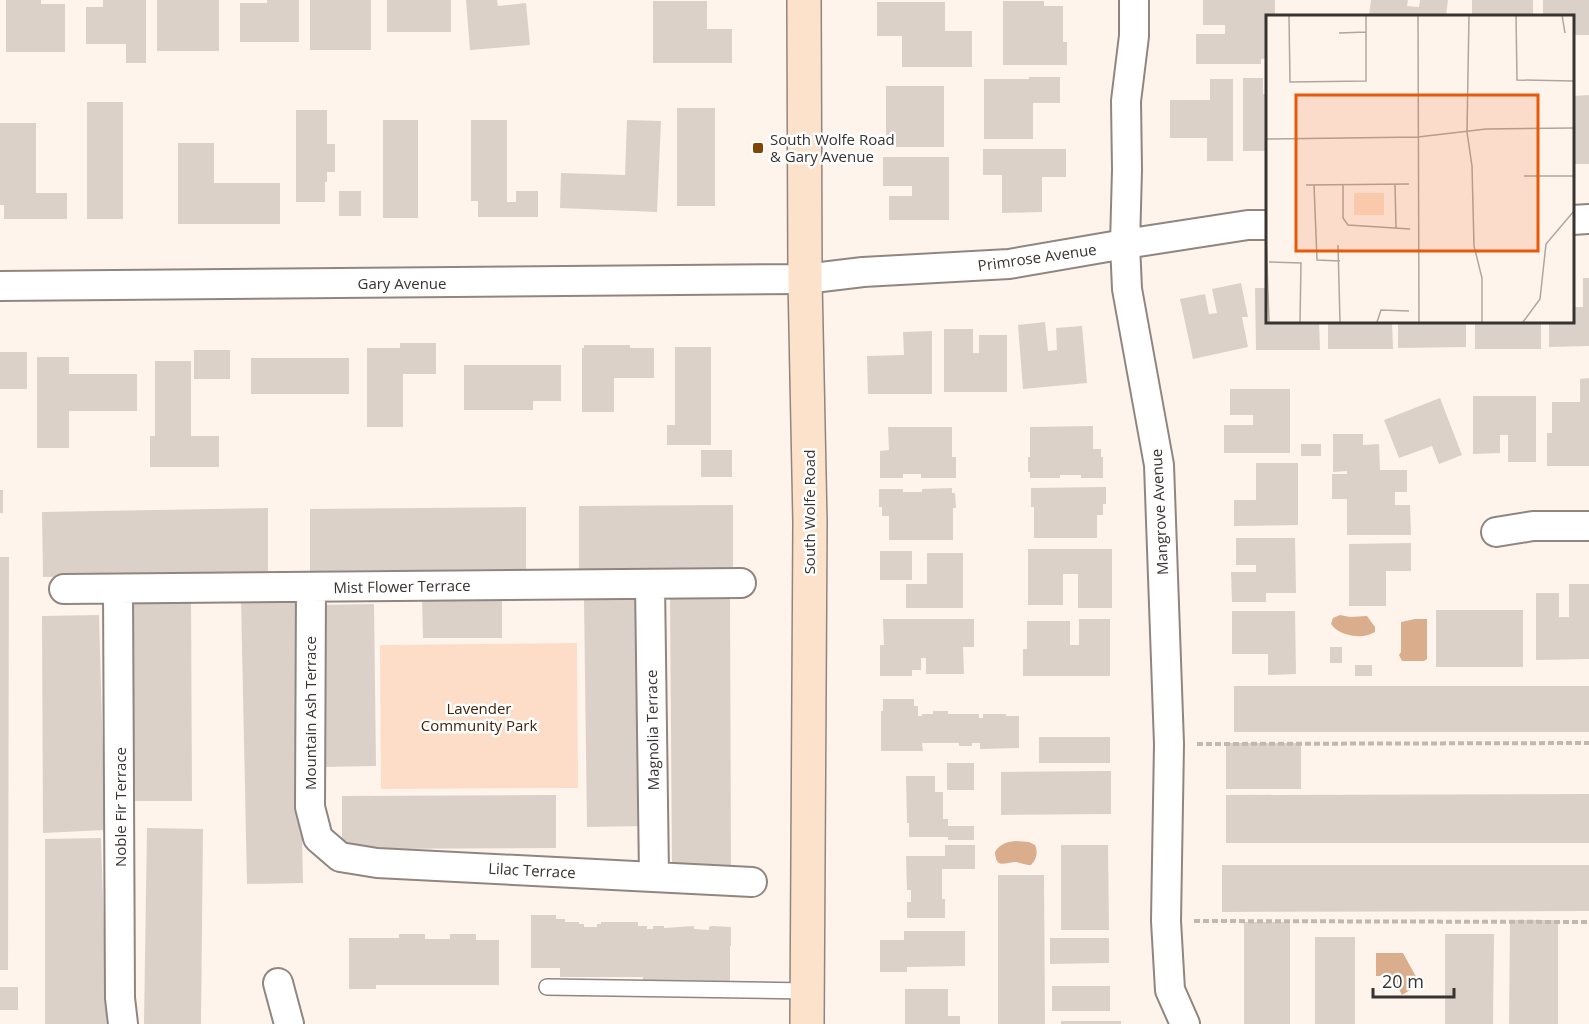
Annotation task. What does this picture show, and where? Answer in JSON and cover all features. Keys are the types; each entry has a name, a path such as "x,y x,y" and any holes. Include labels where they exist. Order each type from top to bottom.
{"main road":[{"name":"South Wolfe Road","path":"804,0 805,279 810,522 807,1024"}],"street":[{"name":"Mangrove Avenue","path":"1134,0 1134,36 1126,101 1127,289 1159,465 1169,744 1166,921 1170,990 1185,1024"},
{"name":"Primrose Avenue","path":"805,279 862,272 1009,264 1248,225 1266,225"},
{"name":"Gary Avenue","path":"0,286 805,279"},
{"path":"1496,532 1533,526 1589,526"},
{"name":"Mist Flower Terrace","path":"64,589 741,583"},
{"name":"Magnolia Terrace","path":"650,584 654,876"},
{"name":"Mountain Ash Terrace","path":"311,587 310,807 318,838"},
{"name":"Noble Fir Terrace","path":"118,589 120,998 123,1024"},
{"name":"Lilac Terrace","path":"318,838 340,857 377,863 752,882"},
{"path":"278,983 289,1024"}],"lane":[{"path":"547,987 807,991"}],"path":[{"path":"1169,744 1589,743"},
{"path":"1166,921 1589,922"}],"green space":[{"name":"Lavender Community Park","path":"577,643 578,788 381,789 380,645"}],"shaded area":[{"path":"1340,615 1367,616 1375,627 1375,632 1364,636 1345,634 1331,624 1333,618"},
{"path":"1427,619 1427,659 1402,661 1399,655 1401,652 1401,622"},
{"path":"1015,841 1035,845 1035,860 1031,865 1016,862 1002,864 997,861 995,852 997,849"},
{"path":"1376,953 1403,953 1420,984 1402,995 1392,976 1376,976"}],"building":[{"path":"6,0 41,0 41,4 65,4 65,52 6,52"},
{"path":"103,0 146,0 146,63 126,63 126,44 86,44 86,7 103,7"},
{"path":"157,0 219,0 219,51 157,51"},
{"path":"267,0 299,0 299,42 240,42 240,3 267,3"},
{"path":"310,0 371,0 371,50 310,50"},
{"path":"387,0 451,0 451,32 387,32"},
{"path":"466,0 497,0 498,6 526,3 530,45 470,50"},
{"path":"1203,0 1275,0 1275,15 1266,15 1266,59 1261,59 1261,64 1196,64 1196,34 1225,34 1225,25 1203,25"},
{"path":"1371,0 1408,0 1407,6 1419,7 1420,0 1448,0 1446,15 1369,15"},
{"path":"1472,0 1533,0 1533,15 1472,15"},
{"path":"1543,0 1589,0 1589,35 1574,35 1574,15 1543,15"},
{"path":"653,1 707,1 707,29 732,29 732,63 653,63"},
{"path":"1003,1 1044,1 1044,6 1063,6 1063,42 1067,42 1067,65 1003,65"},
{"path":"877,2 945,2 945,31 972,31 972,67 902,67 902,36 877,36"},
{"path":"1029,77 1060,77 1060,103 1033,103 1033,139 984,139 984,79 1029,79"},
{"path":"1243,78 1263,78 1263,94 1266,94 1266,151 1243,151"},
{"path":"1210,79 1233,79 1233,161 1207,161 1207,138 1170,138 1170,100 1210,100"},
{"path":"886,86 944,86 944,147 886,147"},
{"path":"1589,95 1589,164 1574,164 1574,96"},
{"path":"87,102 123,102 123,219 87,219"},
{"path":"677,108 715,108 715,206 677,206"},
{"path":"296,110 327,110 327,144 335,144 335,172 327,172 325,202 296,202"},
{"path":"383,120 418,120 418,218 383,218"},
{"path":"471,120 507,120 507,202 516,202 516,191 538,191 538,217 478,217 478,201 471,201"},
{"path":"627,120 661,121 657,212 560,208 561,173 625,175"},
{"path":"0,123 36,123 36,193 67,193 67,219 4,219 4,205 0,205"},
{"path":"178,143 214,143 214,183 280,183 280,224 178,224"},
{"path":"983,149 1066,149 1066,177 1042,177 1042,212 1002,213 1002,175 983,175"},
{"path":"883,157 949,157 949,220 889,220 889,196 912,196 912,186 883,186"},
{"path":"339,191 361,191 361,216 339,216"},
{"path":"1583,278 1589,278 1589,346 1549,347 1549,322 1574,322 1574,307 1583,307"},
{"path":"1241,283 1248,317 1242,317 1248,347 1193,359 1180,299 1205,294 1209,314 1217,313 1212,289"},
{"path":"1255,288 1266,288 1266,322 1319,322 1320,350 1256,350"},
{"path":"1045,322 1048,351 1057,350 1056,328 1082,326 1087,383 1023,389 1018,325"},
{"path":"1328,322 1392,322 1393,349 1328,349"},
{"path":"1398,322 1466,322 1466,347 1398,348"},
{"path":"1475,322 1541,322 1541,349 1475,349"},
{"path":"944,329 973,329 973,353 979,353 979,335 1007,335 1007,392 944,392"},
{"path":"932,331 932,394 868,394 867,356 904,355 903,332"},
{"path":"400,343 436,343 436,374 403,374 403,427 367,427 367,348 400,348"},
{"path":"584,345 630,345 630,348 654,348 654,378 614,378 614,412 582,412 582,348"},
{"path":"675,347 711,347 711,445 667,445 667,425 675,425"},
{"path":"194,350 230,350 230,379 194,379"},
{"path":"0,352 27,352 27,389 0,389"},
{"path":"37,357 69,357 69,374 137,374 137,411 69,411 69,448 37,448"},
{"path":"251,358 349,358 349,394 251,394"},
{"path":"155,361 191,361 191,436 219,436 219,467 150,467 150,436 155,436"},
{"path":"464,365 561,365 561,401 533,401 533,410 464,410"},
{"path":"1589,378 1589,466 1547,466 1547,433 1552,433 1552,402 1580,402 1580,379"},
{"path":"1230,389 1290,389 1290,453 1224,453 1224,425 1253,425 1253,415 1230,415"},
{"path":"1473,396 1536,396 1536,462 1508,462 1508,435 1500,435 1500,453 1473,454"},
{"path":"1440,398 1462,455 1439,464 1432,446 1399,458 1384,420"},
{"path":"1093,426 1093,449 1101,449 1103,478 1060,475 1060,478 1030,478 1028,457 1030,457 1030,427"},
{"path":"888,427 952,427 952,457 956,457 956,478 921,478 921,474 903,474 903,478 880,478 880,451 889,450"},
{"path":"1333,434 1363,434 1363,445 1379,444 1380,470 1407,470 1407,492 1395,492 1395,505 1410,505 1411,535 1347,535 1347,499 1332,499 1332,474 1347,474 1347,471 1333,472"},
{"path":"1301,444 1321,444 1321,456 1301,456"},
{"path":"701,450 732,450 732,477 701,477"},
{"path":"1256,463 1298,463 1298,525 1234,526 1234,500 1256,500"},
{"path":"1106,487 1106,504 1103,504 1103,515 1097,515 1097,538 1034,538 1034,507 1031,507 1031,488"},
{"path":"952,488 952,493 955,493 956,508 953,508 953,540 889,540 889,516 882,516 882,507 879,507 879,489 922,492 922,489"},
{"path":"0,490 3,490 3,513 0,513"},
{"path":"733,505 733,571 579,571 579,506"},
{"path":"526,507 526,569 310,571 310,509"},
{"path":"268,508 268,573 43,577 42,512"},
{"path":"1236,538 1295,538 1296,593 1266,593 1266,602 1232,602 1231,572 1256,572 1256,565 1236,565"},
{"path":"1411,543 1411,571 1386,571 1386,606 1349,606 1349,544"},
{"path":"1028,549 1112,549 1112,608 1078,608 1078,574 1063,574 1063,605 1028,605"},
{"path":"880,551 912,551 912,580 880,580"},
{"path":"927,553 963,553 963,608 906,608 906,584 927,584"},
{"path":"0,557 9,557 8,970 0,970"},
{"path":"1569,584 1589,584 1589,659 1536,660 1536,593 1559,593 1559,617 1569,617"},
{"path":"502,595 502,638 423,638 422,596"},
{"path":"297,597 303,883 247,884 241,599"},
{"path":"130,598 191,598 192,801 131,801"},
{"path":"642,598 644,826 587,827 584,599"},
{"path":"670,598 730,598 731,866 672,866"},
{"path":"374,604 376,766 319,767 316,605"},
{"path":"1436,610 1523,610 1523,667 1436,667"},
{"path":"1232,611 1295,611 1296,674 1268,675 1268,654 1232,654"},
{"path":"99,615 105,830 43,833 42,616"},
{"path":"883,619 974,619 974,647 963,647 964,674 926,674 926,658 921,658 921,670 912,670 912,676 880,676 880,645 884,645"},
{"path":"1079,619 1110,619 1110,676 1023,676 1023,649 1027,649 1027,621 1070,621 1070,645 1079,645"},
{"path":"1330,647 1342,647 1342,663 1330,663"},
{"path":"1355,665 1372,665 1372,676 1355,676"},
{"path":"1234,686 1589,686 1589,732 1234,732"},
{"path":"883,699 914,699 914,706 918,706 918,716 933,714 933,711 948,711 948,714 979,714 979,718 983,718 983,714 1019,716 1019,748 980,749 980,743 972,743 972,746 959,746 959,743 922,743 923,751 881,751"},
{"path":"1039,737 1110,737 1110,763 1039,763"},
{"path":"1226,743 1301,743 1301,789 1226,789"},
{"path":"947,763 974,763 974,790 947,790"},
{"path":"1111,771 1111,814 1001,815 1001,772"},
{"path":"906,776 935,776 935,792 943,792 943,819 948,819 948,826 974,826 974,840 909,837"},
{"path":"1589,794 1589,843 1226,843 1226,795"},
{"path":"556,795 556,848 342,849 342,796"},
{"path":"147,828 203,829 201,1024 144,1024"},
{"path":"101,838 107,1024 45,1024 45,839"},
{"path":"945,845 975,845 975,869 942,869 942,899 945,899 945,918 907,918 907,902 911,902 911,890 907,890 906,856 945,856"},
{"path":"1061,845 1108,845 1109,930 1061,930"},
{"path":"1222,865 1589,865 1589,911 1222,912"},
{"path":"998,875 1044,875 1045,1024 998,1024"},
{"path":"531,915 556,915 556,919 565,919 565,922 579,922 579,924 584,924 584,927 597,927 597,924 601,922 638,922 638,926 647,926 647,929 653,929 653,926 664,926 664,928 694,926 694,929 709,930 712,926 731,927 730,981 643,980 643,977 560,977 560,968 531,968"},
{"path":"1510,920 1558,920 1558,1024 1509,1024"},
{"path":"1244,922 1290,922 1290,1024 1244,1024"},
{"path":"904,931 965,931 965,966 907,967 907,972 880,972 880,940 904,940"},
{"path":"399,934 425,934 425,939 450,939 450,934 476,934 476,940 499,940 499,985 376,985 376,989 349,989 349,938 399,938"},
{"path":"1445,934 1494,934 1493,1024 1445,1024"},
{"path":"1315,937 1355,937 1355,1024 1315,1024"},
{"path":"1050,938 1109,938 1109,963 1050,964"},
{"path":"1052,986 1110,986 1110,1011 1052,1011"},
{"path":"0,987 18,987 18,1010 0,1010"},
{"path":"905,989 948,989 948,1016 960,1016 960,1024 905,1024"},
{"path":"1061,1021 1121,1021 1121,1024 1061,1024"}],"place":[{"name":"South Wolfe Road & Gary Avenue","path":"758,148"}]}
